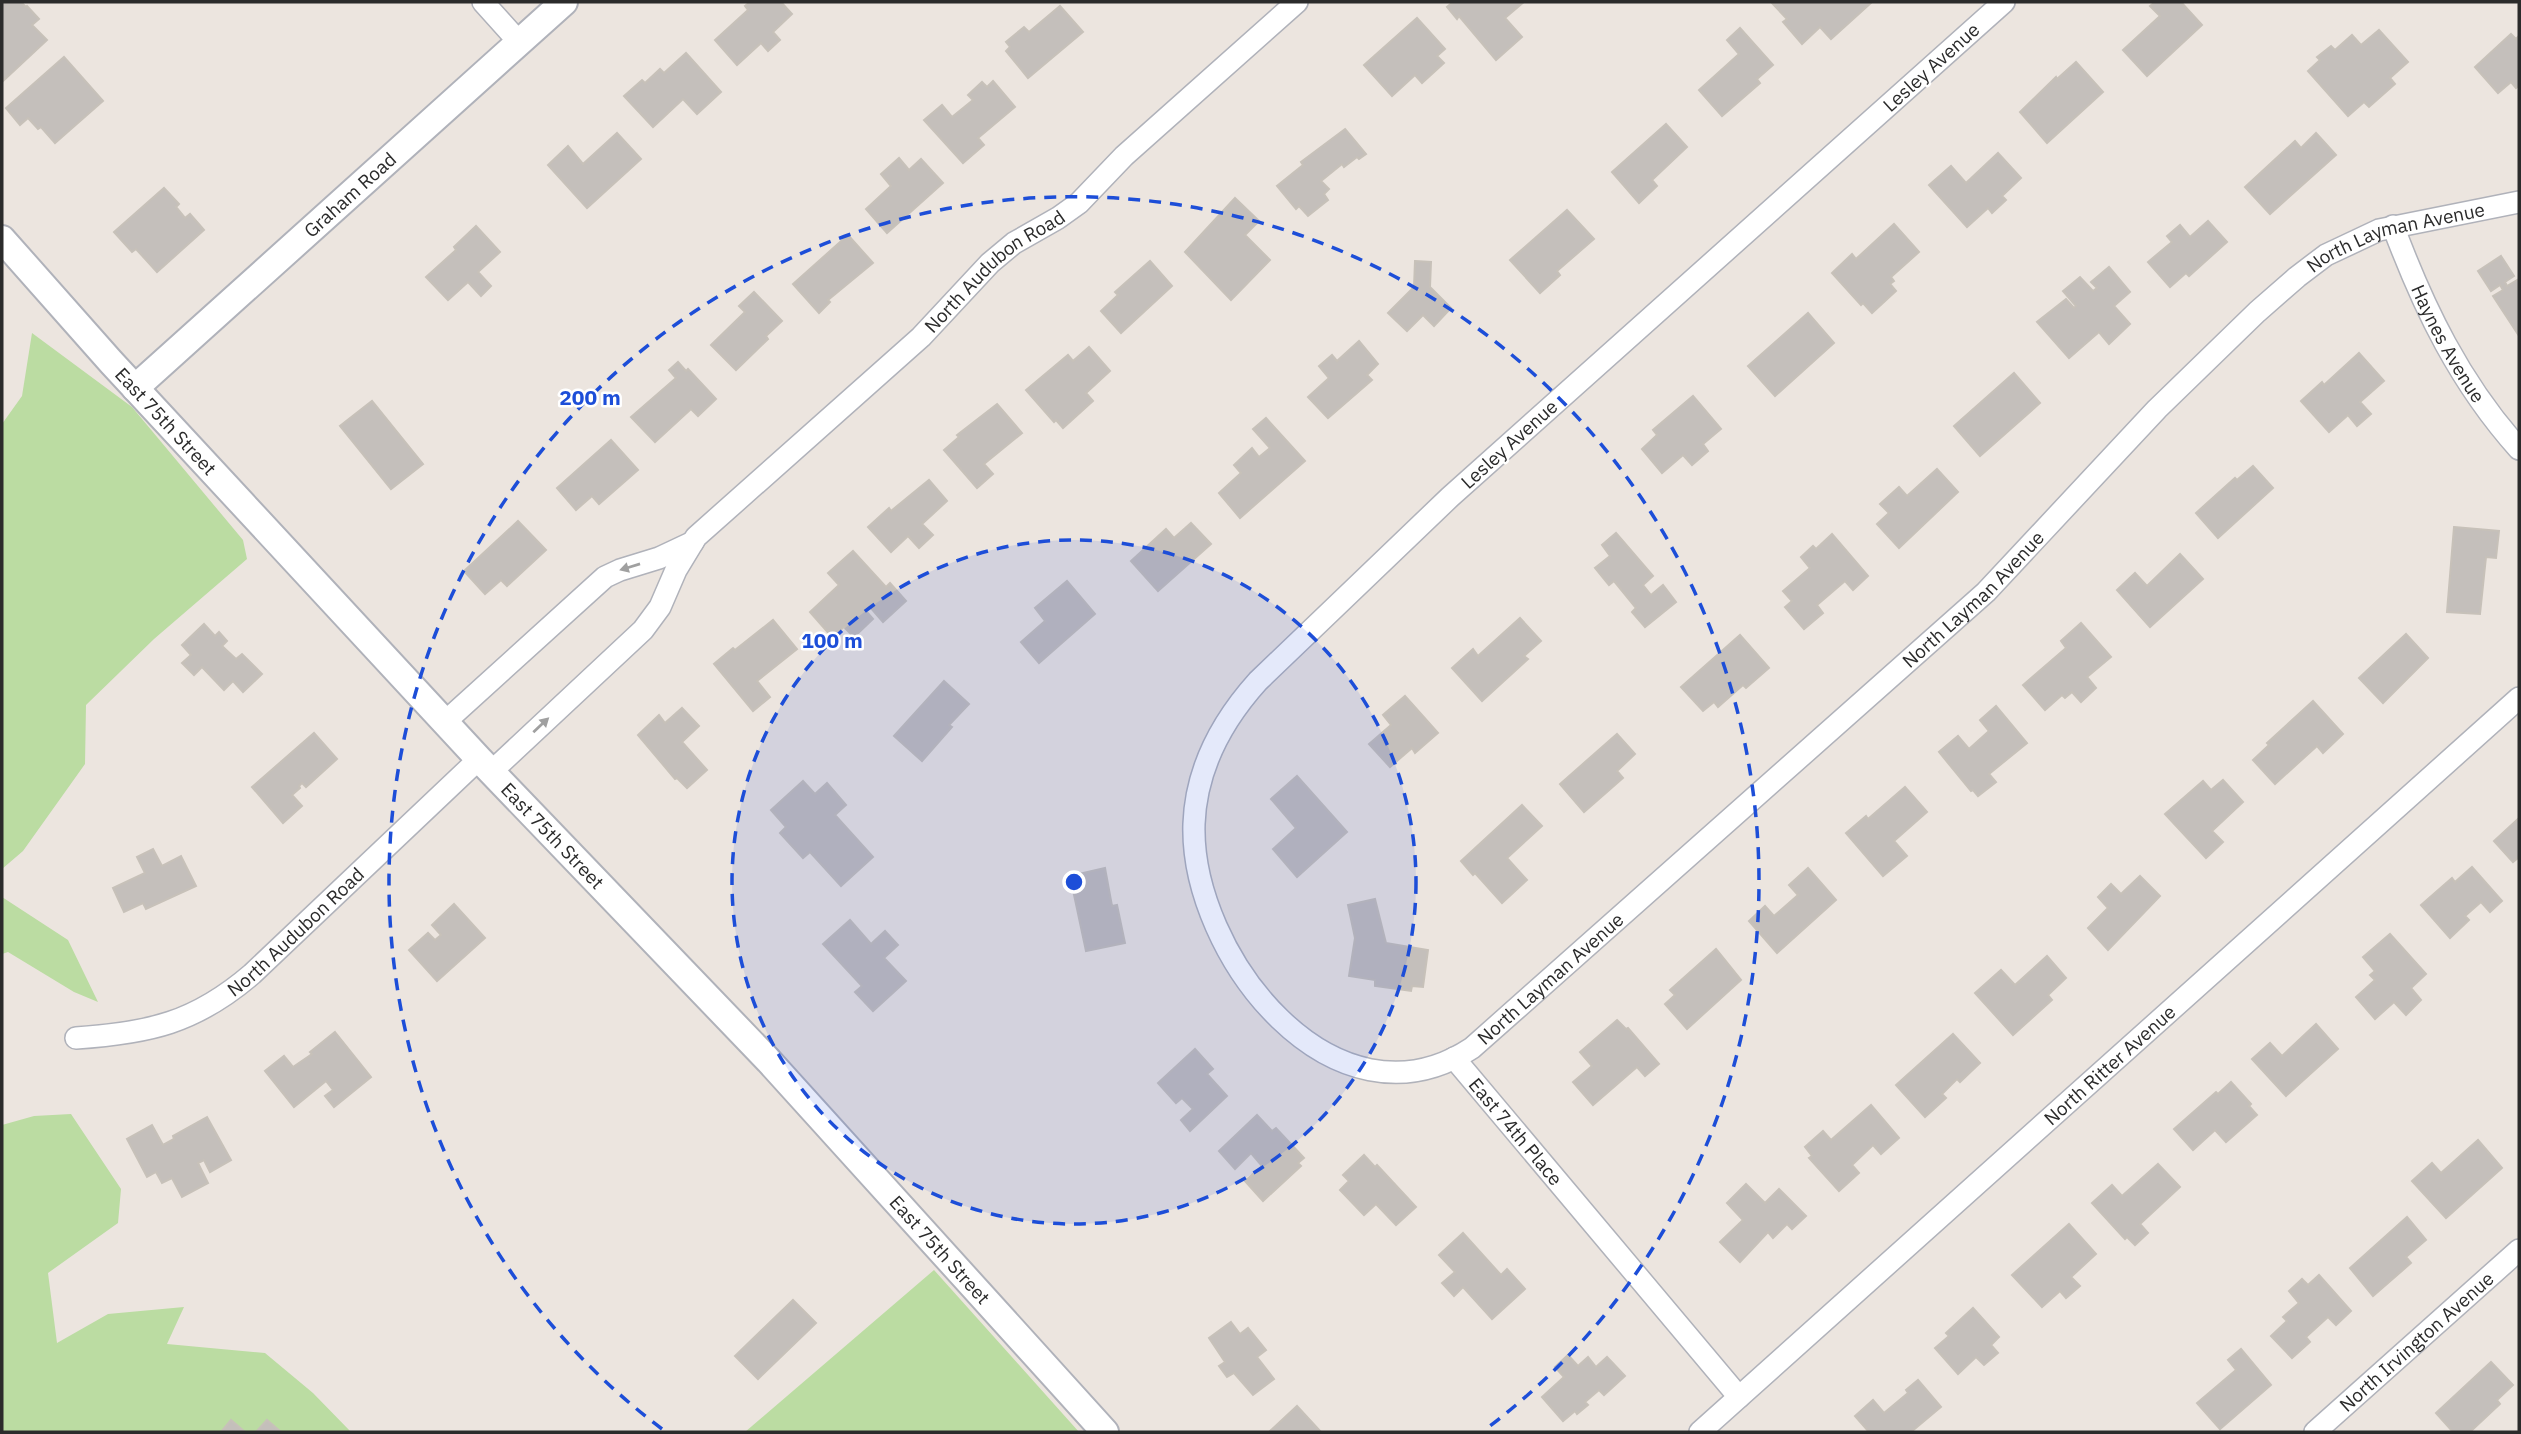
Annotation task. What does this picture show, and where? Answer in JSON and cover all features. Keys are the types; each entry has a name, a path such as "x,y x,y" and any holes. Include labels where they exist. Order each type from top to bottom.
{"street":[{"path":"483,2 519,42"},
{"name":"Graham Road","path":"135,388 564,2"},
{"name":"North Audubon Road","path":"445,722 606,578 693,542 921,337 990,263 1014,243 1079,203 1124,156 1297,2"},
{"name":"Lesley Avenue","path":"1242,973 1206,907 1195,855 1194,823 1198,791 1207,760 1220,731 1238,704 1258,681 1450,497 2004,2"},
{"name":"North Layman Avenue","path":"1454,1058 1472,1048 1522,1006 1986,592 2157,409 2257,312 2326,256 2353,240 2393,226 2519,202"},
{"name":"Haynes Avenue","path":"2393,226 2421,299 2440,336 2484,407 2519,449"},
{"name":"East 75th Street","path":"2,239 135,388 485,766 756,1047 1105,1432"},
{"name":"North Audubon Road","path":"76,1038 147,1030 188,1016 227,994 253,974 485,766 643,630 660,607 676,570 693,542"},
{"name":"North Ritter Avenue","path":"1700,1432 2519,698"},
{"name":"East 74th Place","path":"1242,973 1292,1029 1334,1059 1390,1073 1423,1070 1454,1058 1739,1397"},
{"name":"North Irvington Avenue","path":"2315,1432 2519,1250"}],"green space":[{"path":"32,333 132,407 243,540 247,559 154,639 86,705 85,764 23,851 2,869 2,424 22,396"},
{"path":"2,897 68,940 98,1002 74,992 8,952 2,954"},
{"path":"71,1114 121,1189 118,1223 48,1273 57,1343 108,1314 184,1307 167,1344 265,1353 313,1393 351,1432 2,1432 2,1125 34,1116"},
{"path":"934,1270 1079,1432 745,1432"}],"building":[{"path":"2,2 21,2 27,6 39,19 32,25 47,40 2,82"},
{"path":"750,2 781,2 792,14 773,32 780,40 768,51 761,43 737,65 715,40 748,10 745,6"},
{"path":"1453,2 1524,2 1505,18 1522,37 1496,60 1459,16 1457,19 1447,7"},
{"path":"1771,2 1872,2 1831,39 1820,27 1802,44 1783,22 1787,19"},
{"path":"2155,2 2181,2 2202,25 2147,76 2123,50 2160,16 2150,6"},
{"path":"1060,6 1083,32 1028,78 1006,51 1010,47 1006,42 1024,27 1029,32"},
{"path":"1417,18 1445,49 1437,56 1444,63 1422,83 1415,75 1392,96 1364,65"},
{"path":"1740,28 1773,65 1757,79 1760,83 1722,116 1699,90 1739,54 1727,40"},
{"path":"2379,30 2408,62 2390,78 2395,84 2369,107 2364,102 2348,116 2308,71 2320,60 2317,57 2331,46 2335,50 2352,35 2361,45"},
{"path":"2511,34 2516,39 2519,36 2519,85 2516,88 2511,82 2498,93 2475,67"},
{"path":"686,53 721,92 697,114 683,99 653,127 624,96 642,80 645,83 660,69 664,73"},
{"path":"64,57 103,101 55,143 41,127 38,129 28,118 20,125 6,108"},
{"path":"2076,62 2103,92 2047,143 2020,112 2056,77 2057,79"},
{"path":"993,81 1015,107 978,138 984,145 963,163 924,120 942,105 952,117 973,100 968,95 982,82 987,87"},
{"path":"1666,124 1687,147 1652,180 1657,186 1639,203 1612,172"},
{"path":"1345,129 1366,154 1344,167 1342,164 1321,181 1329,189 1324,194 1328,200 1308,216 1299,206 1296,209 1277,186 1303,165 1301,162"},
{"path":"617,133 641,159 587,208 548,165 568,146 583,164"},
{"path":"2316,133 2336,155 2270,214 2245,187 2295,141 2301,148"},
{"path":"1998,153 2021,178 2002,196 2006,200 1992,213 1988,208 1967,227 1929,185 1951,166 1966,183"},
{"path":"899,158 909,170 921,159 943,183 887,233 866,209 891,186 881,174"},
{"path":"164,188 179,204 176,207 185,218 190,214 204,230 157,272 136,249 132,252 114,232"},
{"path":"1235,198 1259,221 1245,235 1270,260 1231,300 1185,252"},
{"path":"1567,210 1594,239 1557,271 1560,275 1540,293 1510,260"},
{"path":"2208,221 2227,242 2189,276 2186,273 2170,287 2148,262 2172,242 2167,236 2180,225 2190,237"},
{"path":"1894,224 1919,252 1891,277 1894,281 1890,284 1896,291 1872,313 1863,303 1861,305 1832,273 1852,254 1856,259"},
{"path":"476,226 500,252 478,272 491,286 481,296 468,282 448,300 426,277 456,250 454,247"},
{"path":"848,235 873,263 828,300 830,302 819,313 793,284"},
{"path":"2501,256 2514,276 2505,282 2507,286 2519,279 2519,336 2493,296 2503,290 2500,285 2491,291 2478,271"},
{"path":"1150,261 1172,286 1121,333 1101,311 1118,295 1115,292"},
{"path":"1415,261 1431,262 1430,287 1451,308 1434,326 1423,315 1407,331 1388,313 1414,287"},
{"path":"2109,267 2130,292 2114,306 2130,324 2109,344 2099,332 2069,358 2037,322 2066,299 2074,308 2076,306 2063,291 2080,277 2093,291 2097,288 2091,282"},
{"path":"754,292 782,321 766,336 768,339 736,370 711,345 745,312 739,306"},
{"path":"1808,313 1834,343 1775,396 1748,366"},
{"path":"1359,341 1378,364 1367,375 1372,380 1328,418 1308,397 1329,378 1319,366 1332,355 1337,361"},
{"path":"1089,347 1110,371 1086,393 1093,401 1063,428 1056,420 1054,422 1026,390 1068,355 1073,361"},
{"path":"2359,353 2384,381 2360,402 2371,414 2357,426 2348,415 2329,432 2301,401 2322,382 2324,385"},
{"path":"678,362 716,399 698,416 691,409 655,442 631,417 676,378 669,370"},
{"path":"2014,373 2040,403 1980,456 1954,426"},
{"path":"1693,396 1721,429 1703,444 1708,451 1692,465 1683,455 1662,473 1642,449 1657,435 1653,430"},
{"path":"372,401 423,464 391,489 340,426"},
{"path":"997,404 1022,433 984,464 993,474 977,488 944,450 959,437 957,435"},
{"path":"1266,418 1305,461 1240,518 1219,493 1241,473 1234,465 1252,448 1259,457 1270,448 1253,429"},
{"path":"611,440 638,470 599,504 592,496 576,510 557,488"},
{"path":"2253,466 2273,488 2218,538 2196,513 2235,478 2237,480"},
{"path":"1937,469 1958,492 1899,548 1877,524 1889,513 1880,504 1899,487 1907,496"},
{"path":"929,480 947,501 922,524 933,535 919,548 908,536 891,552 868,527 889,508 891,511"},
{"path":"518,521 546,550 507,586 501,580 485,594 464,571"},
{"path":"1191,523 1211,544 1158,591 1131,561 1166,529 1174,538"},
{"path":"2454,527 2499,531 2496,558 2486,557 2480,614 2447,612"},
{"path":"1616,533 1653,576 1643,585 1651,595 1663,585 1676,602 1645,627 1632,612 1636,608 1614,581 1609,585 1595,568 1610,556 1602,545"},
{"path":"1832,534 1868,576 1853,590 1845,581 1817,605 1823,613 1804,629 1785,607 1792,601 1783,591 1810,568 1801,557 1813,546 1816,549"},
{"path":"853,551 886,587 890,583 906,601 883,622 870,607 866,611 873,619 854,637 844,627 832,637 810,612 839,585 828,573"},
{"path":"2180,554 2203,579 2150,627 2117,590 2135,573 2147,586"},
{"path":"1067,581 1095,614 1039,663 1021,642 1045,621 1035,608"},
{"path":"1520,618 1541,641 1524,656 1528,659 1482,701 1452,668 1473,649 1478,656"},
{"path":"773,620 797,649 757,681 770,697 753,711 714,664"},
{"path":"2081,623 2111,657 2087,677 2096,688 2081,702 2072,692 2065,698 2062,695 2045,710 2023,685 2066,648 2061,641"},
{"path":"204,624 215,636 219,632 227,641 222,646 236,659 242,654 262,674 243,692 233,681 224,690 202,667 194,675 182,663 191,655 182,645"},
{"path":"2406,634 2428,658 2383,703 2359,678"},
{"path":"1740,635 1769,668 1746,688 1743,685 1718,707 1714,702 1703,711 1681,687"},
{"path":"944,681 969,704 922,761 894,736"},
{"path":"1405,696 1438,733 1415,753 1412,748 1390,767 1369,744 1391,725 1383,715"},
{"path":"2313,701 2343,734 2323,753 2317,746 2275,784 2253,760 2269,745 2267,743"},
{"path":"1996,706 2027,743 1989,774 1996,782 1978,796 1939,752 1958,736 1969,749 1989,731 1980,720"},
{"path":"682,708 699,726 682,742 707,770 687,788 675,779 638,735 659,715 665,723"},
{"path":"314,733 337,759 306,787 302,783 299,786 292,795 302,806 283,823 252,787"},
{"path":"1617,734 1635,754 1617,771 1623,778 1584,812 1560,784"},
{"path":"1297,776 1347,832 1297,877 1273,849 1296,828 1271,799"},
{"path":"2223,780 2243,802 2212,831 2223,842 2206,858 2165,814 2203,781 2211,790"},
{"path":"803,781 815,794 827,783 846,805 835,815 873,857 841,886 810,852 803,858 780,833 786,827 771,810"},
{"path":"1905,787 1927,812 1894,841 1907,856 1883,876 1846,833 1866,816 1868,819"},
{"path":"1522,805 1542,826 1507,858 1527,880 1502,903 1461,861"},
{"path":"2519,818 2519,857 2513,862 2494,841"},
{"path":"153,849 162,866 181,856 196,886 146,909 143,903 124,912 113,888 145,873 137,857"},
{"path":"2472,867 2502,901 2490,912 2481,902 2465,916 2469,920 2450,938 2421,905 2452,878 2455,882"},
{"path":"1105,868 1112,906 1117,905 1125,943 1086,951 1070,876"},
{"path":"1808,868 1836,900 1777,953 1749,921 1765,906 1774,916 1798,895 1789,885"},
{"path":"2140,876 2160,896 2108,950 2088,928 2108,908 2098,897 2111,884 2121,894"},
{"path":"1375,899 1386,943 1428,950 1423,987 1412,986 1411,991 1375,986 1375,980 1349,976 1355,938 1348,905"},
{"path":"454,904 485,938 437,981 409,950 428,933 435,940 441,935 432,925"},
{"path":"850,920 871,944 885,931 898,945 884,958 906,981 873,1011 855,992 862,986 823,944"},
{"path":"2390,934 2426,974 2411,988 2421,1000 2406,1015 2394,1002 2375,1019 2356,997 2375,980 2370,975 2375,971 2363,957"},
{"path":"1716,949 1741,980 1687,1029 1665,1004 1675,995 1670,990"},
{"path":"2047,956 2066,978 2048,995 2052,1000 2013,1035 1975,993 2001,970 2015,985"},
{"path":"1617,1020 1628,1028 1659,1064 1645,1076 1637,1067 1593,1105 1573,1082 1592,1066 1580,1052"},
{"path":"2316,1024 2338,1049 2286,1096 2252,1059 2270,1043 2282,1056"},
{"path":"335,1032 371,1077 334,1107 325,1096 333,1090 326,1081 294,1107 265,1071 284,1056 293,1067 312,1054 310,1052"},
{"path":"1953,1034 1980,1063 1960,1082 1957,1079 1942,1094 1946,1098 1925,1117 1896,1085"},
{"path":"1195,1049 1213,1069 1207,1074 1227,1096 1190,1131 1181,1120 1193,1109 1182,1098 1176,1103 1158,1083"},
{"path":"2231,1082 2257,1115 2226,1142 2215,1130 2193,1150 2174,1129"},
{"path":"1871,1105 1899,1138 1881,1154 1873,1145 1852,1165 1859,1173 1839,1191 1809,1158 1812,1156 1805,1147 1823,1131 1831,1140"},
{"path":"1257,1115 1272,1131 1276,1128 1304,1158 1298,1163 1301,1166 1263,1201 1245,1181 1262,1166 1251,1153 1235,1169 1219,1151"},
{"path":"207,1117 231,1160 210,1172 204,1160 198,1163 208,1183 182,1197 172,1178 162,1183 156,1172 147,1177 127,1139 152,1125 163,1145 174,1139 173,1136"},
{"path":"2478,1140 2502,1168 2446,1218 2412,1181 2432,1163 2441,1173"},
{"path":"1364,1155 1375,1167 1377,1165 1416,1207 1396,1225 1376,1204 1364,1215 1340,1190 1349,1181 1343,1175"},
{"path":"2158,1164 2180,1187 2140,1224 2148,1233 2135,1245 2127,1237 2125,1239 2092,1203 2112,1185 2122,1196"},
{"path":"1746,1184 1765,1203 1779,1189 1806,1216 1792,1229 1787,1224 1773,1238 1768,1232 1740,1262 1720,1242 1743,1220 1727,1203"},
{"path":"2407,1217 2426,1240 2406,1257 2411,1263 2373,1296 2350,1268"},
{"path":"2069,1224 2096,1254 2071,1277 2080,1286 2066,1298 2060,1291 2042,1307 2012,1275"},
{"path":"1463,1233 1501,1275 1507,1269 1525,1289 1492,1319 1463,1287 1454,1296 1442,1283 1455,1272 1439,1255"},
{"path":"2319,1275 2351,1311 2336,1325 2328,1317 2306,1337 2310,1342 2292,1358 2271,1336 2287,1321 2283,1317 2299,1303 2289,1291 2302,1279 2308,1285"},
{"path":"793,1300 816,1323 758,1379 735,1356"},
{"path":"1973,1308 1999,1337 1991,1345 1998,1353 1984,1365 1976,1357 1958,1374 1935,1348 1949,1336 1946,1333"},
{"path":"1231,1322 1240,1334 1248,1328 1266,1350 1257,1357 1274,1379 1253,1395 1234,1373 1227,1377 1219,1366 1225,1362 1209,1338"},
{"path":"2241,1349 2271,1385 2220,1429 2197,1403 2236,1370 2228,1360"},
{"path":"1568,1355 1578,1366 1588,1357 1596,1367 1607,1357 1625,1376 1604,1395 1599,1390 1585,1402 1588,1405 1563,1421 1542,1397 1564,1377 1555,1367"},
{"path":"2491,1362 2513,1385 2497,1400 2500,1404 2470,1432 2453,1432 2436,1413"},
{"path":"1918,1380 1941,1407 1911,1432 1869,1432 1855,1416 1873,1400 1884,1413 1908,1393 1906,1390"},
{"path":"1297,1406 1321,1432 1269,1432"},
{"path":"231,1420 245,1432 221,1432"},
{"path":"267,1420 281,1432 256,1432"}]}
